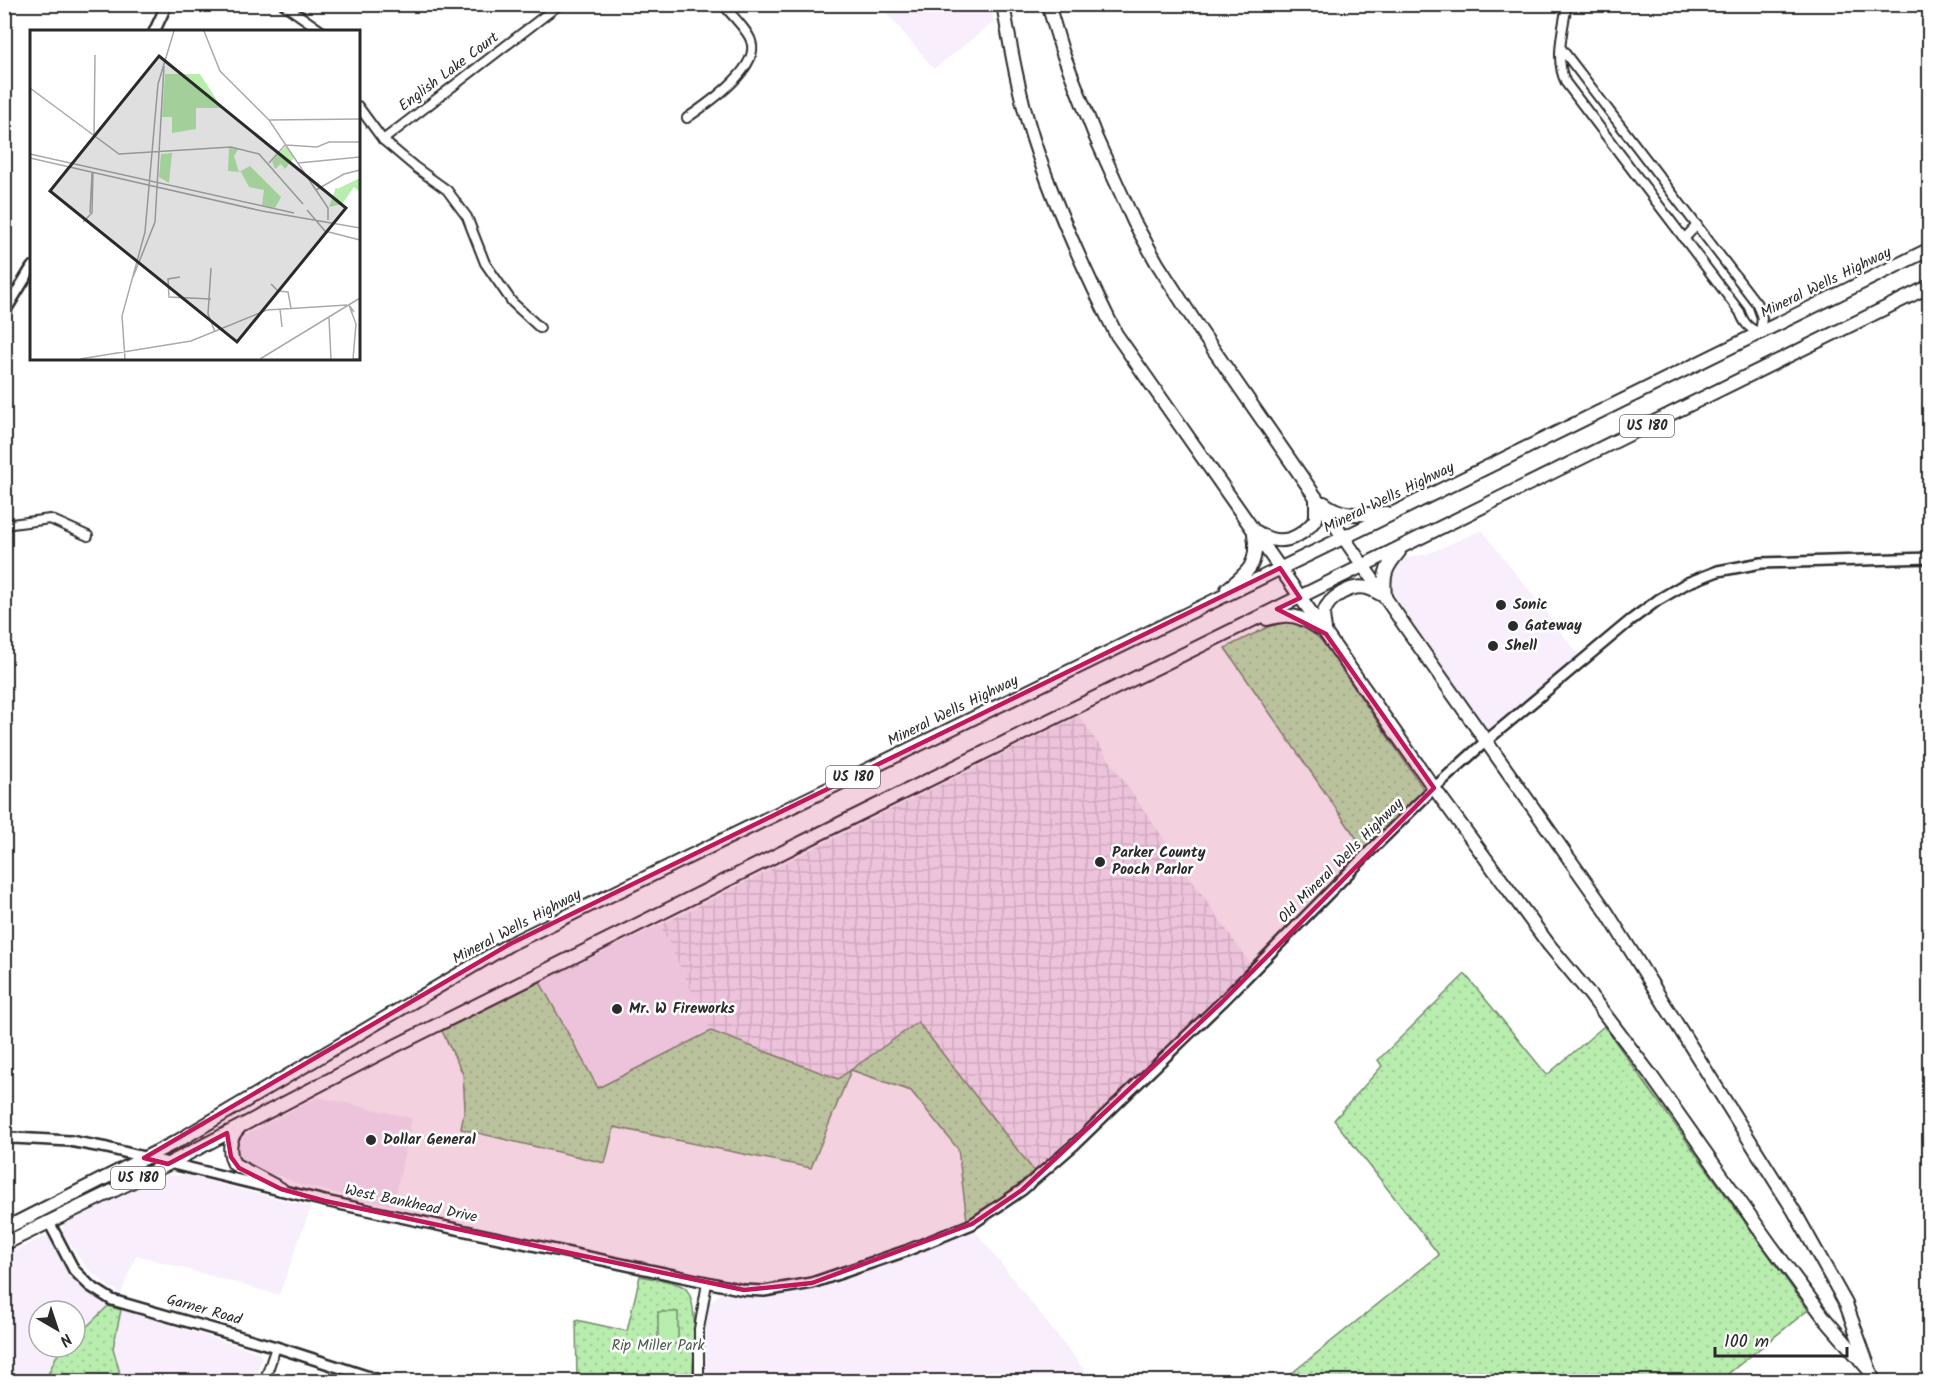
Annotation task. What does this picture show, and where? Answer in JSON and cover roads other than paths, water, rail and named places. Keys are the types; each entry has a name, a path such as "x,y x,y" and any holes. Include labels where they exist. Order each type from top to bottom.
{"main road":[{"path":"1003,4 1018,83 1033,138 1060,215 1116,334 1434,788 1549,945 1650,1074 1826,1320 1869,1370"},
{"path":"1048,4 1078,94 1096,138 1134,222 1157,263 1202,333 1606,911 1794,1211 1846,1304 1874,1382"},
{"name":"Mineral Wells Highway","path":"4,1228 144,1158 237,1107 510,944 1929,249"},
{"name":"US 180","path":"4,1244 168,1164 375,1056 833,828 1929,286"},
{"path":"1253,530 1265,538 1276,541 1291,539 1310,527 1316,519 1316,497"},
{"path":"1316,497 1333,510 1345,514 1396,512"},
{"path":"1211,602 1246,572 1253,563 1256,547 1253,530"},
{"path":"1385,597 1384,579 1387,569 1404,546"},
{"path":"1326,634 1323,614 1327,605 1337,596 1351,588 1367,588 1385,597"},
{"path":"1246,624 1292,615 1307,621 1326,634"},
{"path":"241,1126 231,1142 230,1150 234,1164 281,1189"}],"street":[{"path":"155,30 166,4"},
{"path":"283,4 320,30"},
{"name":"English Lake Court","path":"383,140 560,4"},
{"path":"687,118 739,77 748,64 753,48 751,39 723,4"},
{"path":"1561,48 1757,304 1762,318 1760,333 1744,323 1740,312 1575,96 1561,73 1561,48 1567,4"},
{"path":"360,109 383,140 447,190 467,217 485,263 512,302 540,328"},
{"path":"1684,239 1697,225"},
{"path":"4,313 30,270"},
{"path":"4,525 50,519 88,536"},
{"name":"Old Mineral Wells Highway","path":"812,1283 906,1251 972,1224 1022,1190 1075,1144 1222,1002 1434,788 1486,741 1658,600 1687,583 1718,571 1761,563 1929,558"},
{"name":"West Bankhead Drive","path":"4,1139 70,1141 325,1201 744,1290 764,1291 812,1283"},
{"name":"Garner Road","path":"49,1222 74,1269 90,1286 112,1300 276,1347 385,1382"},
{"path":"699,1382 699,1329 707,1283"},
{"path":"264,1382 276,1347"}],"place":[{"name":"Sonic","path":"1501,605"},
{"name":"Gateway","path":"1513,626"},
{"name":"Shell","path":"1493,646"},
{"name":"Parker County Pooch Parlor","path":"1100,862"},
{"name":"Mr. W Fireworks","path":"617,1009"},
{"name":"Dollar General","path":"371,1140"}],"park label":[{"name":"Rip Miller Park","path":"658,1346"}]}
